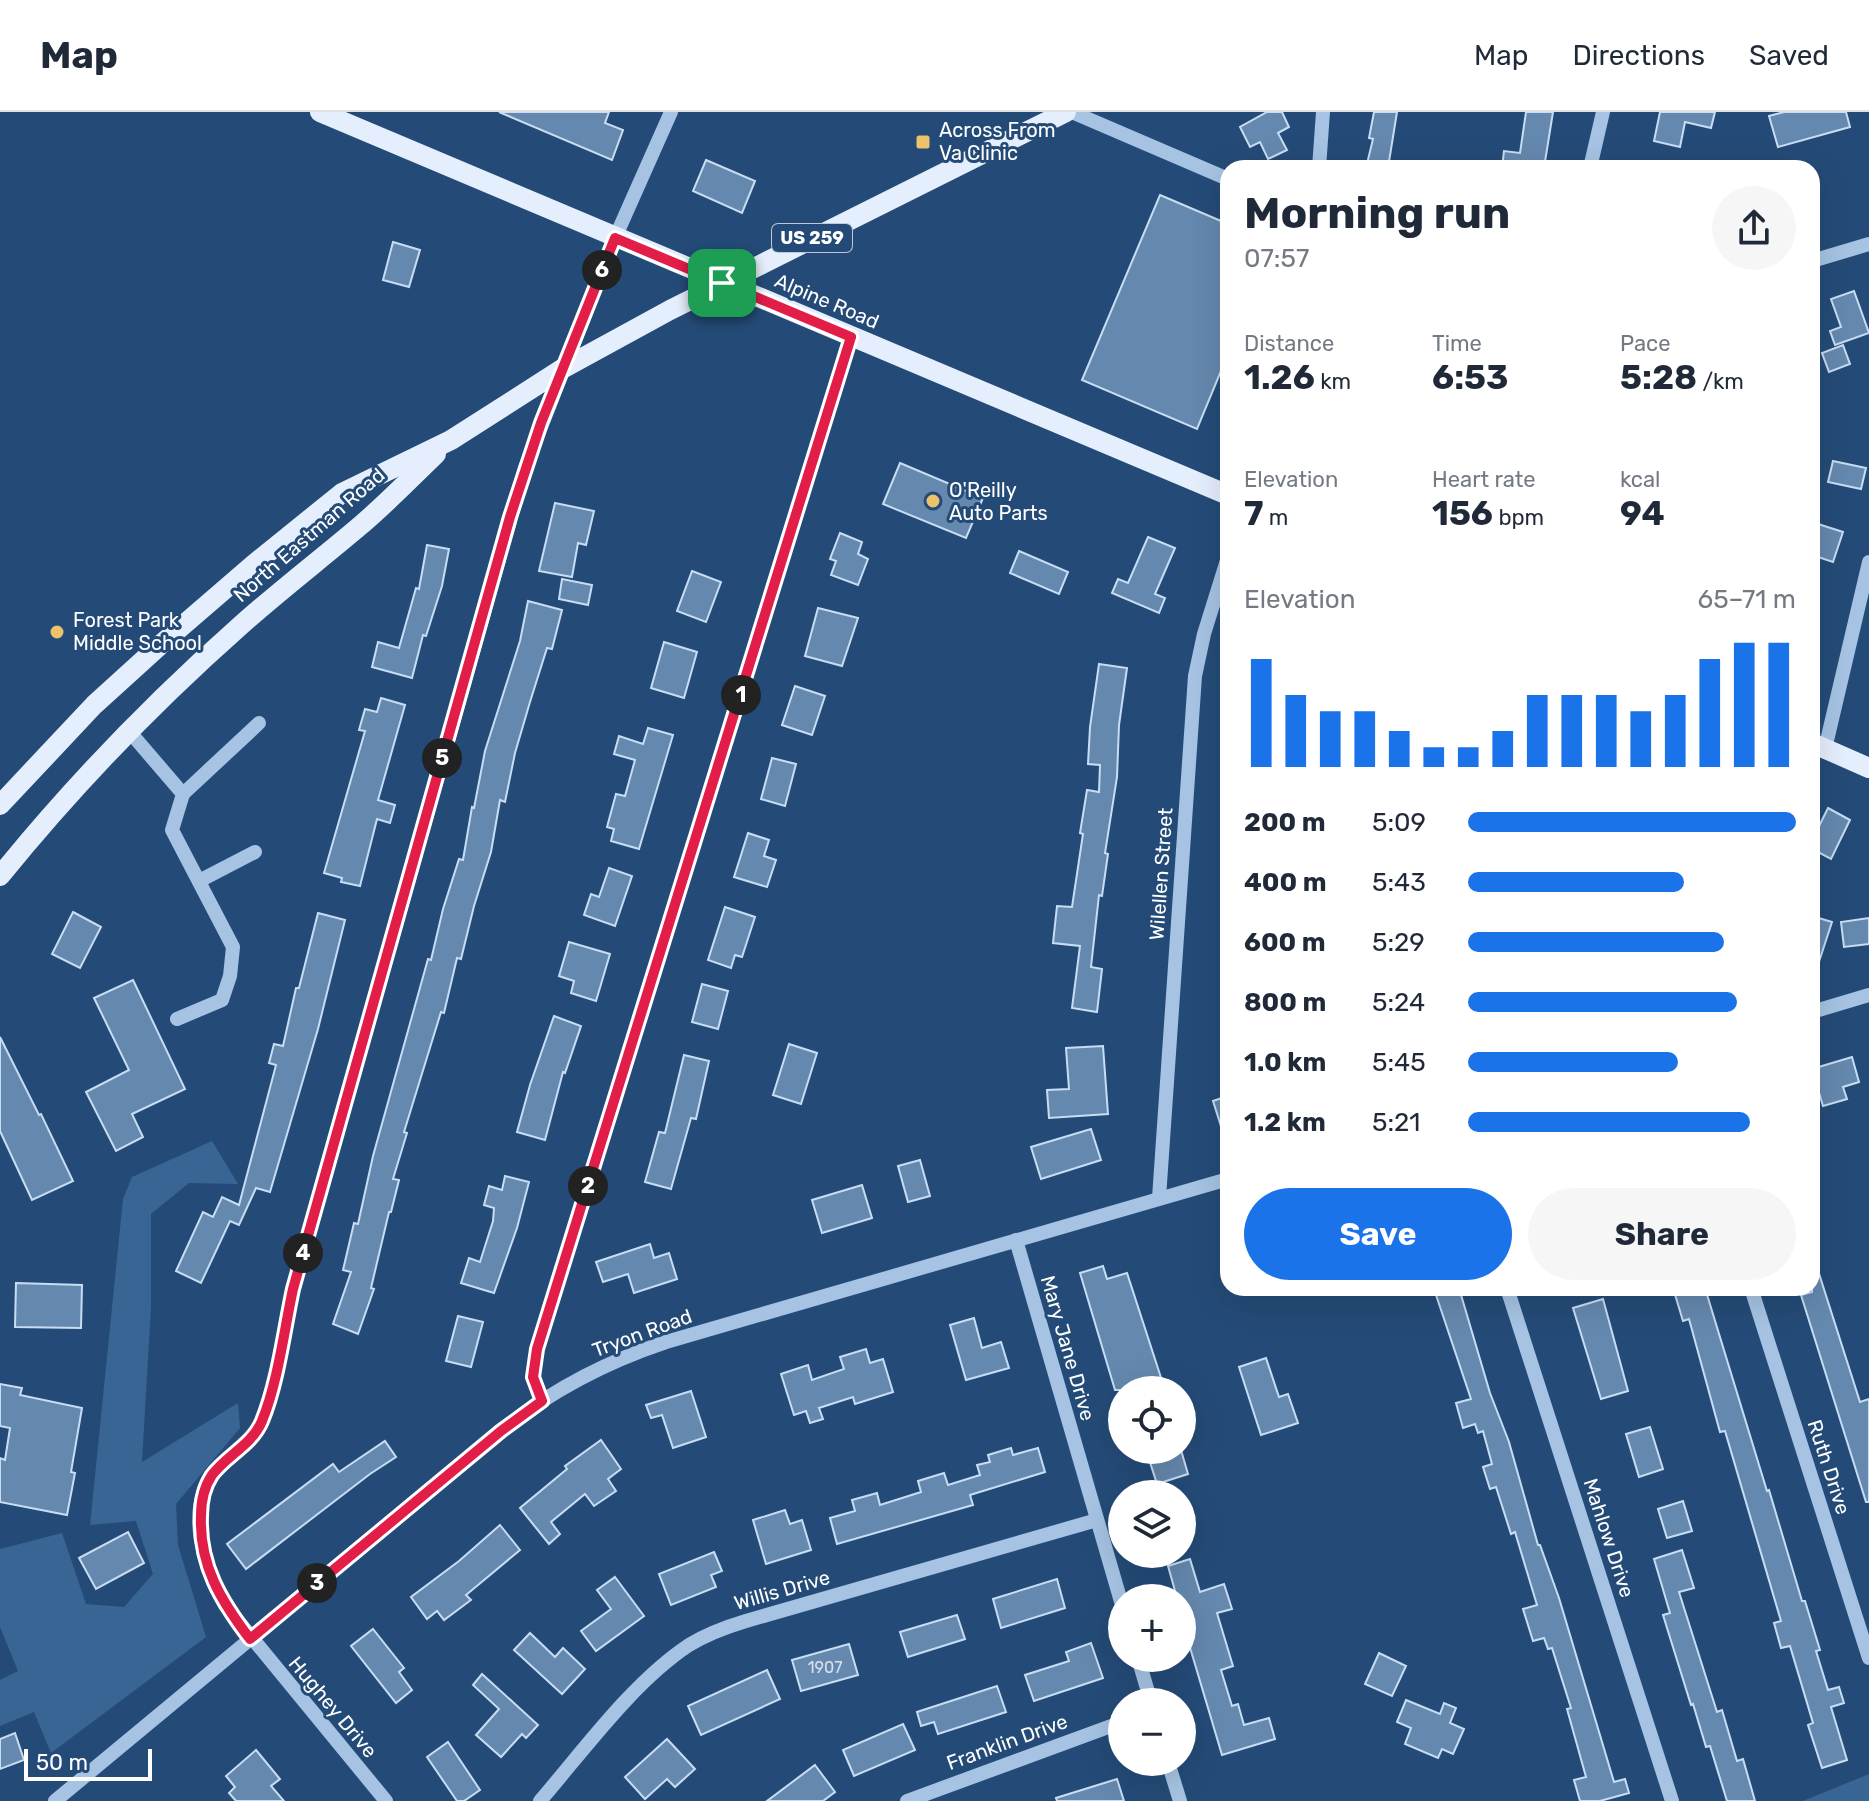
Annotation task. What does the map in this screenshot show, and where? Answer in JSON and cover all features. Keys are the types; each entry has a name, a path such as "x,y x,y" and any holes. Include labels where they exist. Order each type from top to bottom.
{"main road":[{"name":"Alpine Road","path":"321,112 1220,492"},
{"name":"North Eastman Road","path":"0,805 94,705 254,564 342,493 451,440 562,369 722,283 1069,112"},
{"name":"North Eastman Road","path":"0,876 129,731 238,627 361,525 451,440"},
{"path":"1820,746 1869,768"}],"street":[{"name":"Hughey Drive","path":"386,1801 225,1605 207,1569 201,1536 202,1502 213,1474 250,1439 265,1412 293,1289 525,468 615,238 671,112"},
{"path":"1069,112 1220,176"},
{"path":"1320,160 1323,112"},
{"path":"1592,160 1603,112"},
{"path":"1820,259 1869,244"},
{"path":"542,1401 533,1377 537,1349 851,337"},
{"path":"1820,742 1869,562"},
{"name":"Wilellen Street","path":"1159,1198 1195,676 1220,583"},
{"path":"177,1019 222,1000 230,976 233,947 172,830 183,794 259,723"},
{"path":"129,731 183,794"},
{"path":"199,881 255,852"},
{"path":"1820,1010 1869,995"},
{"name":"Tryon Road","path":"55,1801 501,1431 542,1401 618,1359 666,1342 1220,1181"},
{"name":"Mary Jane Drive","path":"1016,1240 1116,1584"},
{"name":"Mahlow Drive","path":"1510,1296 1672,1801"},
{"name":"Ruth Drive","path":"1754,1296 1869,1658"},
{"name":"Willis Drive","path":"540,1801 656,1671 705,1637 746,1621 1097,1520"},
{"name":"Franklin Drive","path":"907,1801 1108,1727"},
{"path":"1172,1776 1180,1801"}],"shaded area":[{"path":"212,1141 238,1184 189,1183 151,1214 151,1307 142,1462 238,1403 240,1428 176,1504 178,1545 206,1637 51,1753 34,1712 0,1726 0,1680 18,1671 0,1627 0,1549 62,1533 86,1604 124,1607 153,1574 136,1521 90,1525 123,1199 132,1177"},
{"path":"1869,1774 1869,1801 1803,1801"}],"building":[{"path":"499,112 609,112 605,123 623,130 612,160"},
{"path":"1267,112 1282,112 1289,127 1278,133 1287,150 1268,159 1260,142 1250,147 1240,127"},
{"path":"1374,112 1397,112 1389,160 1368,160 1373,139 1369,138"},
{"path":"1526,112 1553,112 1545,160 1503,160 1504,151 1520,153"},
{"path":"1660,112 1715,112 1711,128 1685,122 1680,147 1654,141"},
{"path":"1784,112 1846,112 1850,127 1778,147 1769,116"},
{"path":"706,160 755,181 742,213 693,191"},
{"path":"1160,195 1220,221 1220,373 1197,429 1082,380"},
{"path":"393,242 420,250 409,287 383,280"},
{"path":"1854,291 1869,333 1835,345 1830,331 1841,327 1831,299"},
{"path":"1843,345 1850,364 1829,372 1822,353"},
{"path":"1833,461 1866,468 1861,489 1828,482"},
{"name":"O'Reilly Auto Parts","path":"900,463 983,498 966,538 883,504"},
{"path":"555,503 594,511 586,545 578,543 572,577 539,571"},
{"path":"1820,525 1843,532 1833,562 1820,558"},
{"path":"840,533 862,542 858,554 868,559 858,585 831,575 836,561 830,559"},
{"path":"1148,537 1175,548 1155,594 1165,598 1159,613 1112,593 1118,579 1128,583"},
{"path":"427,545 449,549 442,586 426,636 423,635 412,678 372,667 378,642 399,648 416,588 419,589"},
{"path":"1019,551 1068,572 1059,594 1010,573"},
{"path":"692,571 721,582 706,622 677,611"},
{"path":"562,579 592,585 588,605 559,599"},
{"path":"528,601 562,610 552,649 547,648 530,702 505,802 500,800 491,852 461,959 457,958 444,1013 441,1012 404,1132 407,1133 393,1179 399,1180 371,1288 374,1289 358,1334 333,1324 351,1272 343,1270 428,959 431,960 459,859 463,860 485,751 520,641"},
{"path":"818,608 858,618 842,666 805,656"},
{"path":"664,642 697,652 684,698 651,688"},
{"path":"1099,664 1127,668 1119,725 1117,777 1105,853 1108,854 1102,896 1099,895 1091,967 1102,969 1097,1012 1072,1008 1080,946 1053,943 1057,906 1072,907 1087,790 1099,792 1100,765 1088,764"},
{"path":"795,686 825,696 812,735 782,725"},
{"path":"381,698 405,705 378,800 395,805 390,823 377,819 360,886 341,882 342,878 324,873 365,731 359,730 365,709 377,712"},
{"path":"648,728 673,735 639,849 611,841 614,829 607,827 616,794 625,796 635,760 614,754 619,736 643,744"},
{"path":"772,758 796,764 785,806 761,799"},
{"path":"1828,808 1850,820 1831,859 1820,853 1820,824"},
{"path":"748,833 769,840 764,856 776,860 767,887 734,877"},
{"path":"609,868 632,876 615,926 584,915 591,894 599,897"},
{"path":"725,907 755,917 742,957 735,955 731,968 708,960"},
{"path":"73,912 101,927 80,968 52,954"},
{"path":"318,913 345,920 318,1029 270,1192 256,1188 239,1225 230,1221 201,1283 176,1271 203,1212 213,1217 222,1197 239,1205 276,1065 269,1063 274,1044 283,1046"},
{"path":"1820,918 1832,922 1820,959"},
{"path":"1869,918 1869,944 1844,947 1841,922"},
{"path":"569,942 610,954 596,1001 571,993 574,981 559,976"},
{"path":"133,980 185,1089 132,1114 143,1137 116,1151 86,1092 129,1070 94,998"},
{"path":"702,984 728,991 718,1029 692,1022"},
{"path":"554,1016 581,1026 563,1072 545,1140 517,1132"},
{"path":"0,1037 73,1181 32,1200 0,1131"},
{"path":"789,1044 817,1053 801,1104 773,1095"},
{"path":"1103,1046 1108,1114 1049,1118 1047,1090 1069,1089 1066,1048"},
{"path":"684,1055 709,1061 696,1119 691,1118 671,1189 645,1182 659,1132 665,1133"},
{"path":"1852,1057 1859,1082 1843,1087 1847,1099 1823,1106 1820,1067"},
{"path":"1220,1099 1220,1123 1213,1101"},
{"path":"1091,1129 1101,1160 1041,1179 1031,1147"},
{"path":"920,1160 930,1196 908,1202 898,1166"},
{"path":"505,1176 529,1182 494,1293 461,1283 469,1258 480,1262 493,1221 494,1208 484,1205 489,1186 502,1190"},
{"path":"862,1185 872,1218 822,1233 812,1200"},
{"path":"650,1244 654,1258 669,1253 677,1279 634,1293 628,1274 603,1282 596,1262"},
{"path":"1103,1266 1107,1279 1127,1273 1160,1376 1111,1376 1080,1273"},
{"path":"1820,1277 1860,1402 1869,1399 1869,1502 1866,1502 1801,1296 1820,1296"},
{"path":"16,1283 82,1285 81,1328 15,1327"},
{"path":"1436,1296 1461,1296 1490,1393 1509,1442 1538,1545 1559,1598 1614,1782 1625,1779 1629,1793 1600,1801 1580,1801 1574,1780 1586,1777 1567,1709 1571,1708 1552,1648 1548,1649 1544,1638 1533,1641 1523,1609 1537,1605 1515,1532 1511,1534 1496,1487 1490,1489 1483,1467 1492,1464 1483,1431 1478,1433 1475,1424 1463,1428 1456,1403 1471,1399"},
{"path":"1675,1296 1707,1296 1820,1650 1816,1651 1828,1690 1839,1687 1844,1703 1831,1707 1847,1760 1822,1768 1808,1725 1813,1723 1790,1646 1781,1648 1774,1623 1781,1621 1725,1431 1720,1432 1689,1319 1683,1321"},
{"path":"1603,1299 1628,1391 1601,1399 1573,1308"},
{"path":"458,1316 483,1322 471,1367 446,1361"},
{"path":"974,1318 982,1348 1001,1342 1009,1368 966,1380 950,1325"},
{"path":"866,1349 870,1363 883,1359 893,1392 855,1404 853,1397 819,1408 823,1419 810,1423 806,1411 794,1415 781,1374 808,1365 812,1380 844,1369 840,1357"},
{"path":"1266,1358 1279,1397 1288,1394 1298,1423 1261,1435 1239,1367"},
{"path":"0,1384 22,1388 20,1395 82,1408 67,1515 0,1502 0,1458 5,1460 10,1428 0,1426"},
{"path":"691,1391 706,1437 673,1448 662,1415 651,1418 646,1405"},
{"path":"1650,1427 1663,1469 1639,1477 1626,1434"},
{"path":"601,1440 621,1469 608,1479 616,1491 594,1506 585,1494 551,1522 560,1534 549,1544 520,1508 567,1469 565,1466"},
{"path":"385,1441 396,1457 246,1569 227,1544 333,1464 339,1472"},
{"path":"1011,1448 1013,1455 1038,1448 1045,1472 970,1495 973,1505 837,1544 830,1518 855,1511 852,1500 877,1493 880,1505 921,1492 918,1481 944,1473 948,1485 980,1475 977,1465 990,1462 988,1455"},
{"path":"1151,1464 1185,1464 1188,1474 1169,1480 1156,1480"},
{"path":"1683,1501 1692,1531 1667,1538 1658,1509"},
{"path":"785,1510 790,1524 802,1520 811,1550 766,1564 753,1520"},
{"path":"500,1525 520,1550 466,1595 471,1600 444,1620 437,1611 427,1619 411,1597"},
{"path":"128,1532 144,1563 96,1589 79,1558"},
{"path":"1682,1550 1694,1588 1679,1592 1717,1712 1722,1710 1737,1761 1743,1759 1755,1801 1727,1801 1710,1746 1706,1747 1691,1705 1663,1615 1670,1613 1654,1559"},
{"path":"714,1552 722,1571 711,1575 716,1587 671,1605 659,1574"},
{"path":"1169,1568 1193,1568 1200,1592 1224,1584 1232,1609 1217,1613 1233,1666 1221,1670 1232,1706 1238,1704 1244,1725 1269,1718 1275,1739 1222,1755 1196,1668 1196,1584 1173,1584"},
{"path":"615,1577 644,1616 596,1651 581,1631 611,1609 597,1590"},
{"path":"1057,1579 1065,1608 1001,1628 993,1599"},
{"path":"957,1615 965,1639 908,1657 900,1632"},
{"path":"373,1629 404,1668 399,1672 412,1690 396,1703 351,1646"},
{"path":"530,1633 555,1657 563,1648 585,1669 562,1694 514,1650"},
{"path":"1091,1643 1103,1678 1034,1701 1025,1675 1069,1661 1066,1652"},
{"path":"849,1644 858,1675 801,1691 792,1660"},
{"path":"1379,1653 1406,1666 1392,1696 1365,1684"},
{"path":"767,1670 780,1699 701,1735 688,1706"},
{"path":"482,1674 538,1725 526,1738 522,1734 501,1757 476,1735 499,1709 473,1685"},
{"path":"997,1686 1006,1712 938,1734 934,1722 921,1726 917,1712"},
{"path":"1406,1700 1440,1714 1444,1703 1456,1708 1450,1723 1464,1729 1453,1754 1442,1749 1438,1758 1405,1744 1411,1728 1397,1722"},
{"path":"903,1724 915,1750 854,1776 843,1750"},
{"path":"15,1733 24,1760 0,1769 0,1739"},
{"path":"667,1739 695,1769 675,1787 667,1779 645,1799 625,1777"},
{"path":"448,1742 480,1790 464,1801 457,1801 427,1757"},
{"path":"256,1750 280,1779 271,1786 284,1801 236,1801 229,1793 235,1787 226,1776"},
{"path":"815,1765 835,1792 823,1801 767,1801"},
{"path":"1117,1779 1124,1801 1057,1801 1056,1798"}],"place":[{"name":"Across From Va Clinic","path":"923,142"},
{"name":"O'Reilly Auto Parts","path":"933,501"},
{"name":"Forest Park Middle School","path":"57,632"}],"route":[{"path":"615,238 722,283 851,337 537,1349 533,1377 542,1401 501,1431 250,1639 225,1605 207,1569 201,1536 202,1502 213,1474 256,1433 265,1412 293,1289 525,468 615,238"}]}
